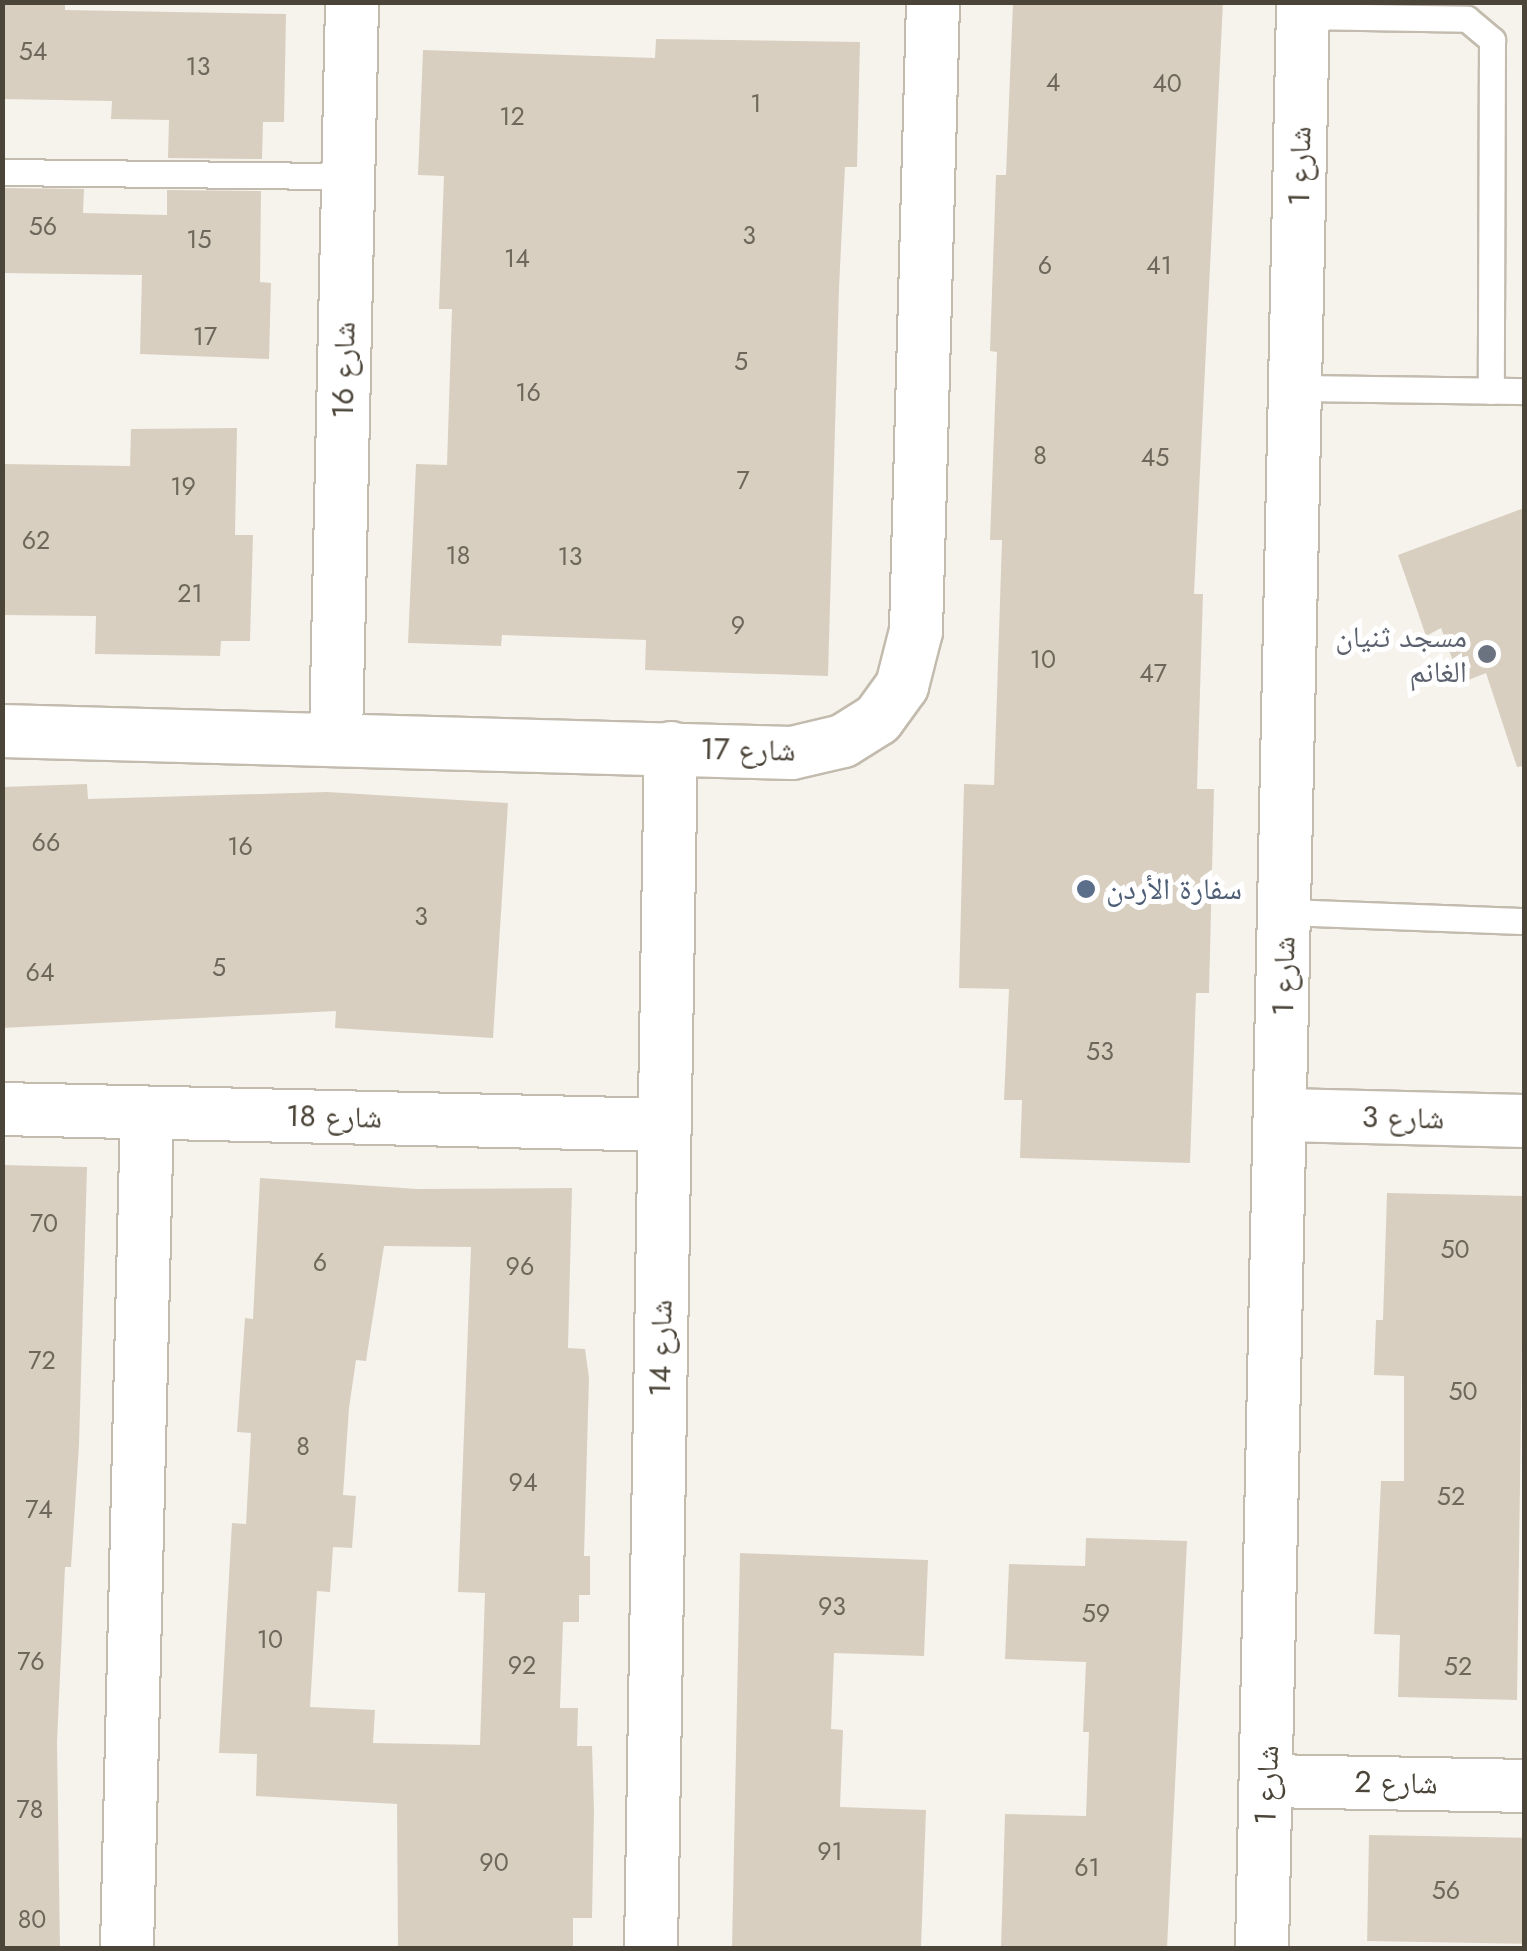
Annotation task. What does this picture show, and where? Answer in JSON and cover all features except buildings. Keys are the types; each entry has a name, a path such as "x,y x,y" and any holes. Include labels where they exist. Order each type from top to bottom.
{"street":[{"name":"شارع 16","path":"336,737 352,2"},
{"name":"شارع 17","path":"2,730 671,748 824,748 878,719 911,664 933,2"},
{"name":"شارع 1","path":"1262,1948 1303,9"},
{"name":"شارع 14","path":"651,1948 671,748"},
{"name":"شارع 18","path":"2,1109 664,1125"},
{"path":"127,1948 147,1112"},
{"name":"شارع 3","path":"1282,1115 1524,1121"},
{"name":"شارع 2","path":"1268,1781 1524,1786"}],"lane":[{"path":"1303,9 1467,19 1492,40 1491,391"},
{"path":"2,172 348,176"},
{"path":"1296,388 1524,392"},
{"path":"1286,912 1524,921"}],"place":[{"name":"مسجد ثنيان الغانم","path":"1487,654"},
{"name":"سفارة الأردن","path":"1086,889"}]}
